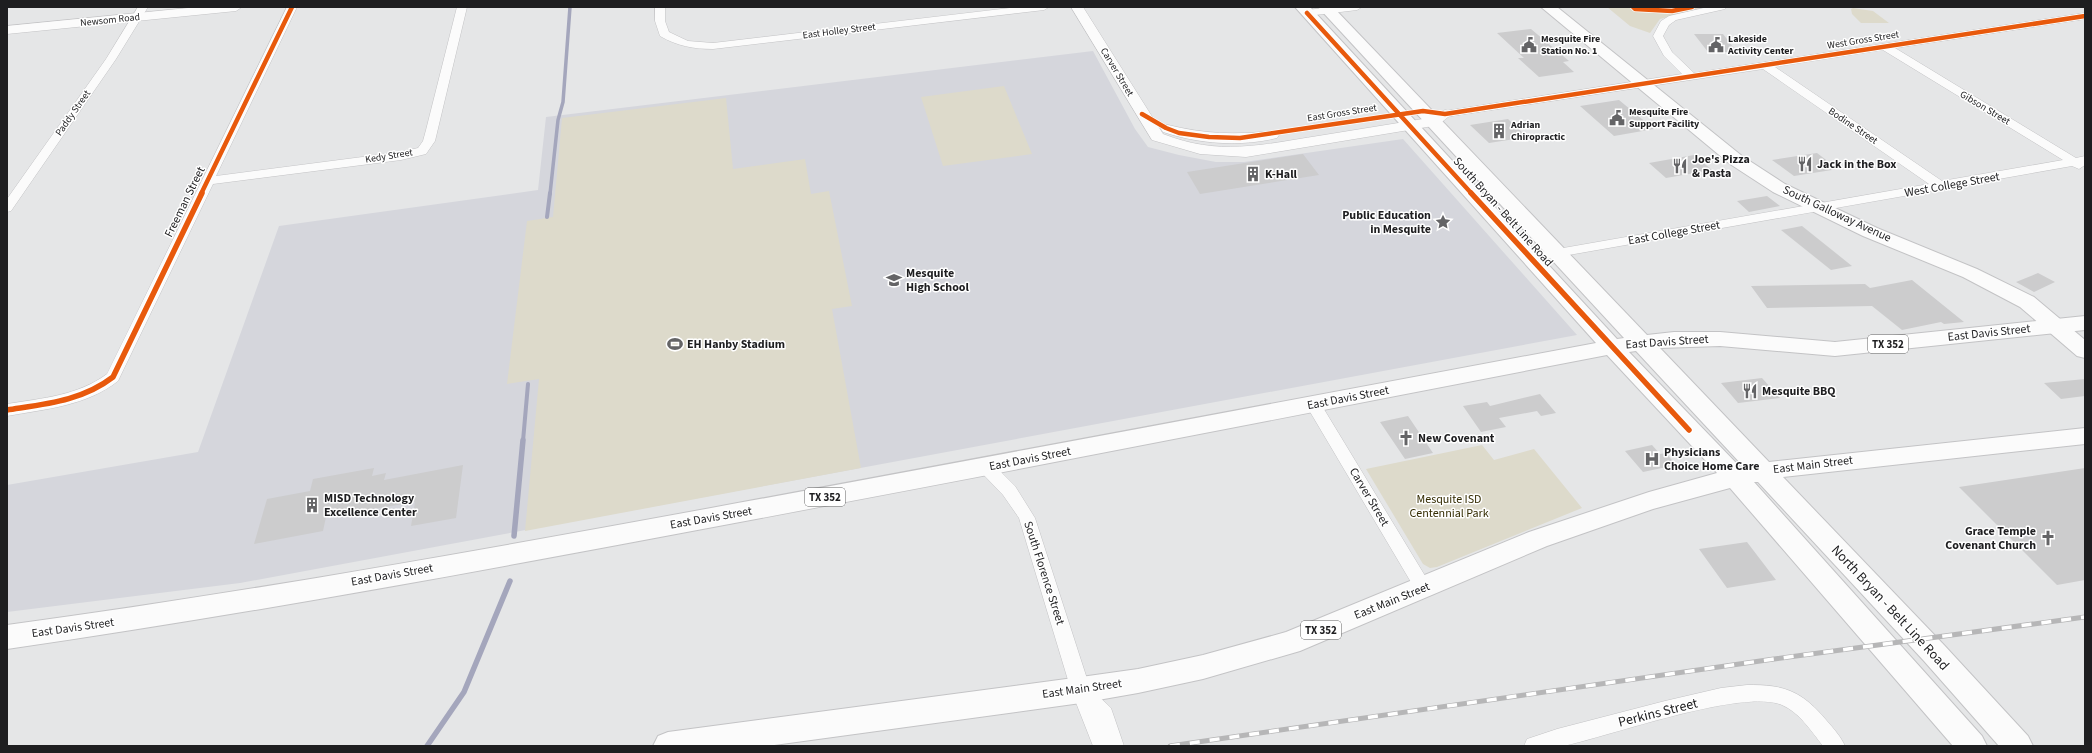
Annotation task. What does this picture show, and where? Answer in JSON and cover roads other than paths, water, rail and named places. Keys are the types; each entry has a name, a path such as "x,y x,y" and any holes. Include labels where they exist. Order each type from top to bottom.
{"main road":[{"name":"South Galloway Avenue","path":"1548,7 1736,160 1779,188 1819,209 1970,273 2027,302 2085,351"},
{"name":"South Bryan - Belt Line Road","path":"1326,9 1377,63 1434,116 1640,344 1761,471"},
{"name":"South Bryan - Belt Line Road","path":"1305,10 1529,258 1734,477"},
{"path":"1355,66 1377,63"},
{"name":"TX 352","path":"2055,327 2085,323"},
{"name":"East Davis Street","path":"7,637 128,620 493,558 986,467 1314,405 1500,367 1612,347 1674,339 1720,339 1835,349 2055,327"},
{"name":"East Main Street","path":"668,746 1138,681 1203,666 1290,643 1424,589 1538,539 1650,501 1734,477 1761,471 2085,436"},
{"name":"North Bryan - Belt Line Road","path":"1761,471 1970,692 2018,746"},
{"path":"1734,477 1972,746"}],"street":[{"name":"Newsom Road","path":"7,30 141,12 236,7"},
{"name":"Freeman Street","path":"7,410 86,395 103,386 113,377 292,7"},
{"name":"Kedy Street","path":"207,181 401,156 422,151 429,140 432,130 462,7"},
{"name":"East Holley Street","path":"660,7 660,21 664,34 675,41 696,46 713,46 1044,7"},
{"name":"Carver Street","path":"1077,7 1157,137"},
{"path":"1305,10 1357,7"},
{"path":"1692,77 1671,60 1664,50 1658,36 1665,23 1673,18 1721,7"},
{"name":"Paddy Street","path":"7,208 141,12"},
{"name":"West Gross Street","path":"1644,84 2085,16"},
{"name":"Gibson Street","path":"1885,47 2082,164"},
{"name":"Bodine Street","path":"1764,65 1942,187"},
{"name":"East Gross Street","path":"1142,114 1169,130 1233,139 1250,138 1434,116 1644,84"},
{"name":"East Gross Street","path":"1157,137 1186,147 1224,153 1246,152 1405,119"},
{"name":"West College Street","path":"1819,209 2082,164"},
{"name":"East College Street","path":"1529,258 1819,209"},
{"name":"Carver Street","path":"1314,405 1424,589"},
{"name":"South Florence Street","path":"986,467 1000,480 1019,502 1027,518 1081,690 1103,746"},
{"path":"1081,690 1104,714 1114,746"},
{"name":"Perkins Street","path":"1534,746 1679,706 1731,695 1762,693 1785,696 1804,710 1835,746"}],"waterway":[{"path":"550,194 558,120 563,102 570,7"},
{"path":"547,217 550,193"},
{"path":"523,441 528,384"},
{"path":"514,536 523,440"},
{"path":"427,746 464,692 510,581"}],"railway":[{"path":"1170,746 1774,659 2085,617"}],"place":[{"name":"Mesquite Fire Station No. 1","path":"1529,45"},
{"name":"Lakeside Activity Center","path":"1716,45"},
{"name":"Mesquite Fire Support Facility","path":"1617,118"},
{"name":"Adrian Chiropractic","path":"1499,131"},
{"name":"Jack in the Box","path":"1805,164"},
{"name":"Joe's Pizza & Pasta","path":"1680,166"},
{"name":"K-Hall","path":"1253,174"},
{"name":"Public Education in Mesquite","path":"1443,222"},
{"name":"Mesquite High School","path":"894,280"},
{"name":"EH Hanby Stadium","path":"675,344"},
{"name":"Mesquite BBQ","path":"1750,391"},
{"name":"New Covenant","path":"1406,438"},
{"name":"Physicians Choice Home Care","path":"1652,459"},
{"name":"MISD Technology Excellence Center","path":"312,505"},
{"name":"Grace Temple Covenant Church","path":"2048,538"}],"park label":[{"name":"Mesquite ISD Centennial Park","path":"1449,506"}]}
